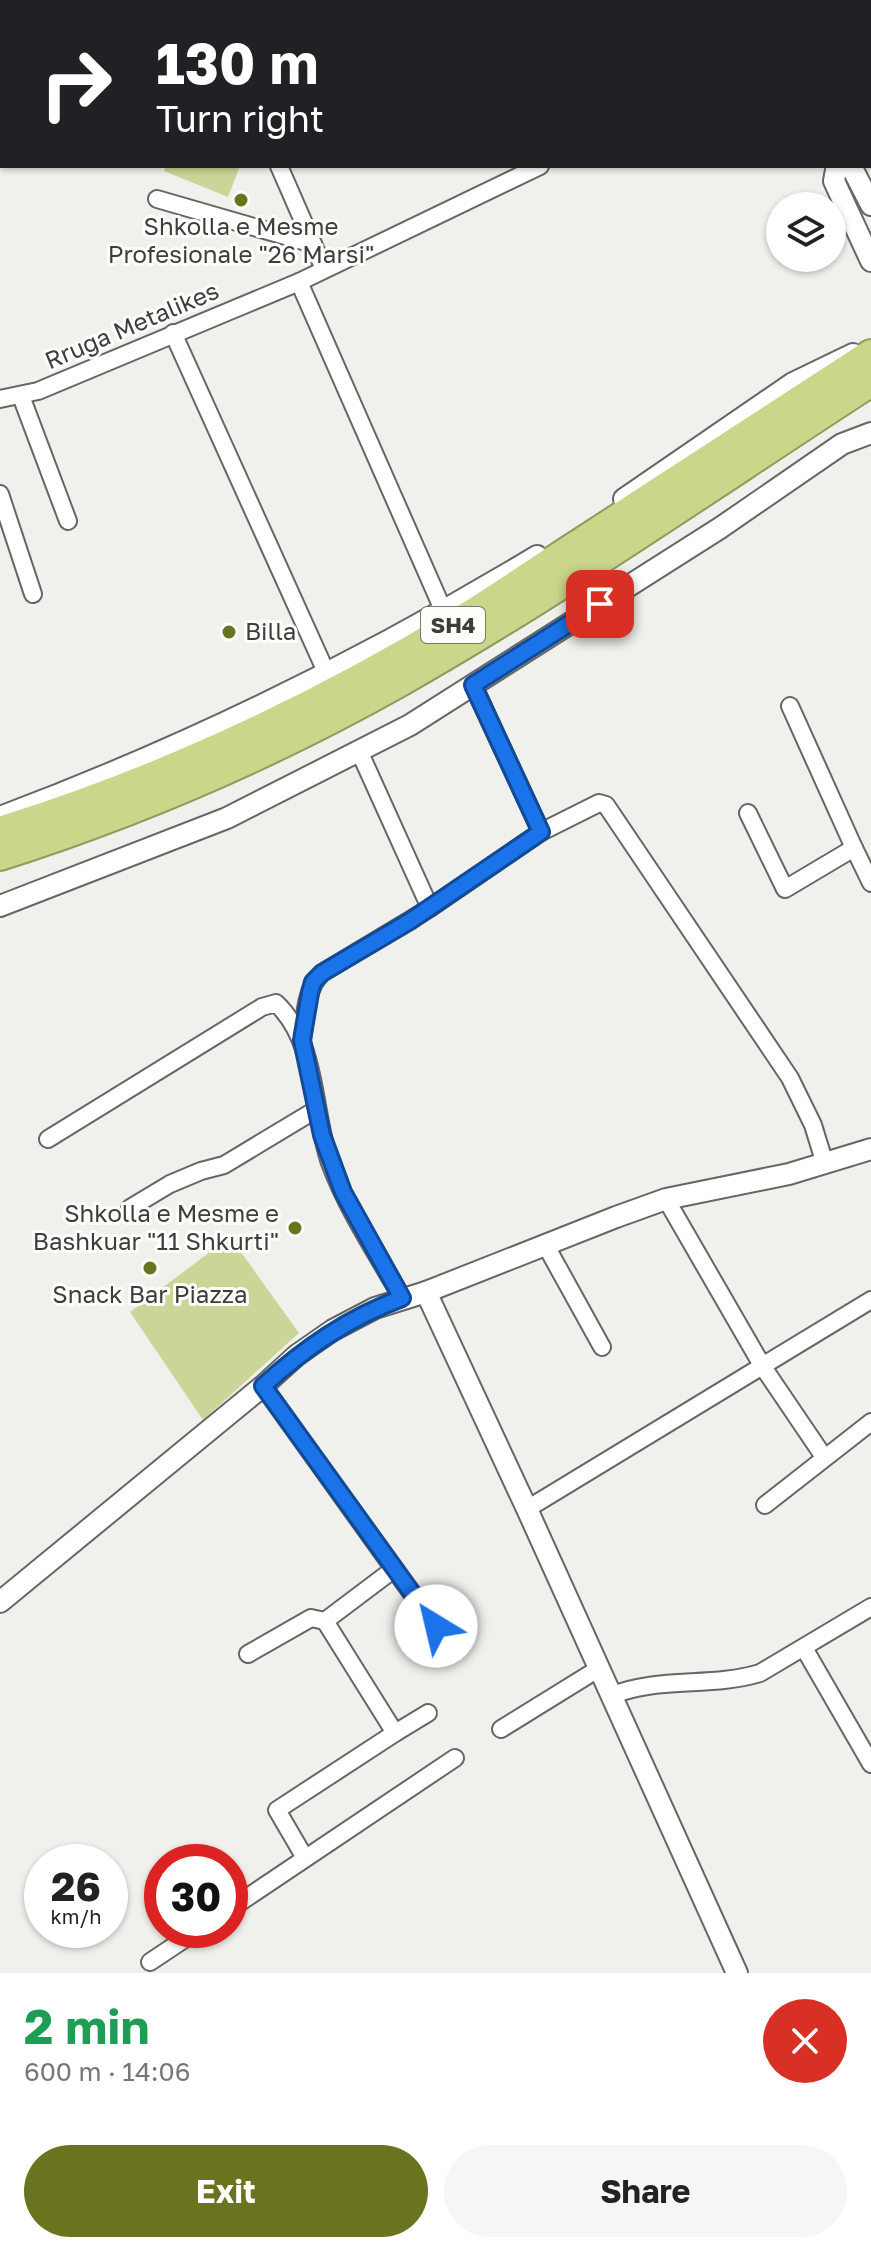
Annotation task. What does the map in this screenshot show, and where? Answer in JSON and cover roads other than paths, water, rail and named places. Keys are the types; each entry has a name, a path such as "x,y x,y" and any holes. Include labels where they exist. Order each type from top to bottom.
{"highway":[{"name":"SH4","path":"0,831 58,813 226,744 388,662 461,620 871,354"},
{"name":"SH4","path":"0,856 66,835 152,801 317,726 398,683 533,601 871,382"}],"street":[{"path":"280,168 324,269"},
{"name":"Rruga Metalikes","path":"0,399 38,391 299,282 536,168"},
{"path":"840,168 836,170 834,181 871,261"},
{"path":"855,173 871,205"},
{"path":"157,199 313,244"},
{"path":"299,282 444,612"},
{"path":"173,333 327,674"},
{"path":"0,817 214,729 444,612 592,522 793,383 871,345"},
{"path":"21,396 68,521"},
{"path":"0,906 175,841 360,753 410,725 720,528 842,444 871,433"},
{"path":"0,494 33,594"},
{"path":"473,685 541,832"},
{"path":"790,706 871,883"},
{"path":"360,753 430,908"},
{"path":"302,1040 313,982 322,973 430,908 541,832 592,804 606,805 790,1078 813,1125 825,1164"},
{"path":"748,813 785,889 854,848"},
{"path":"48,1139 270,1003 276,1003 289,1015 302,1040 326,1149 343,1192 402,1298"},
{"path":"130,1208 170,1184 224,1165 317,1109"},
{"path":"0,1602 297,1355 333,1330 375,1308 426,1292 666,1199 752,1182 871,1149"},
{"path":"666,1199 763,1367 824,1457"},
{"path":"545,1244 602,1347"},
{"path":"426,1292 737,1973"},
{"path":"527,1509 871,1300"},
{"path":"263,1386 449,1645"},
{"path":"765,1505 871,1422"},
{"path":"325,1621 394,1569"},
{"path":"610,1696 642,1685 752,1675 871,1607"},
{"path":"248,1654 311,1618 325,1621 395,1733"},
{"path":"804,1648 871,1764"},
{"path":"501,1729 598,1669"},
{"path":"305,1858 277,1810 428,1713"},
{"path":"248,1897 455,1758"},
{"path":"150,1962 171,1948"}],"place":[{"name":"Shkolla e Mesme Profesionale \"26 Marsi\"","path":"241,200"},
{"name":"Billa","path":"229,632"},
{"name":"Shkolla e Mesme e Bashkuar \"11 Shkurti\"","path":"295,1228"},
{"name":"Snack Bar Piazza","path":"150,1268"}]}
